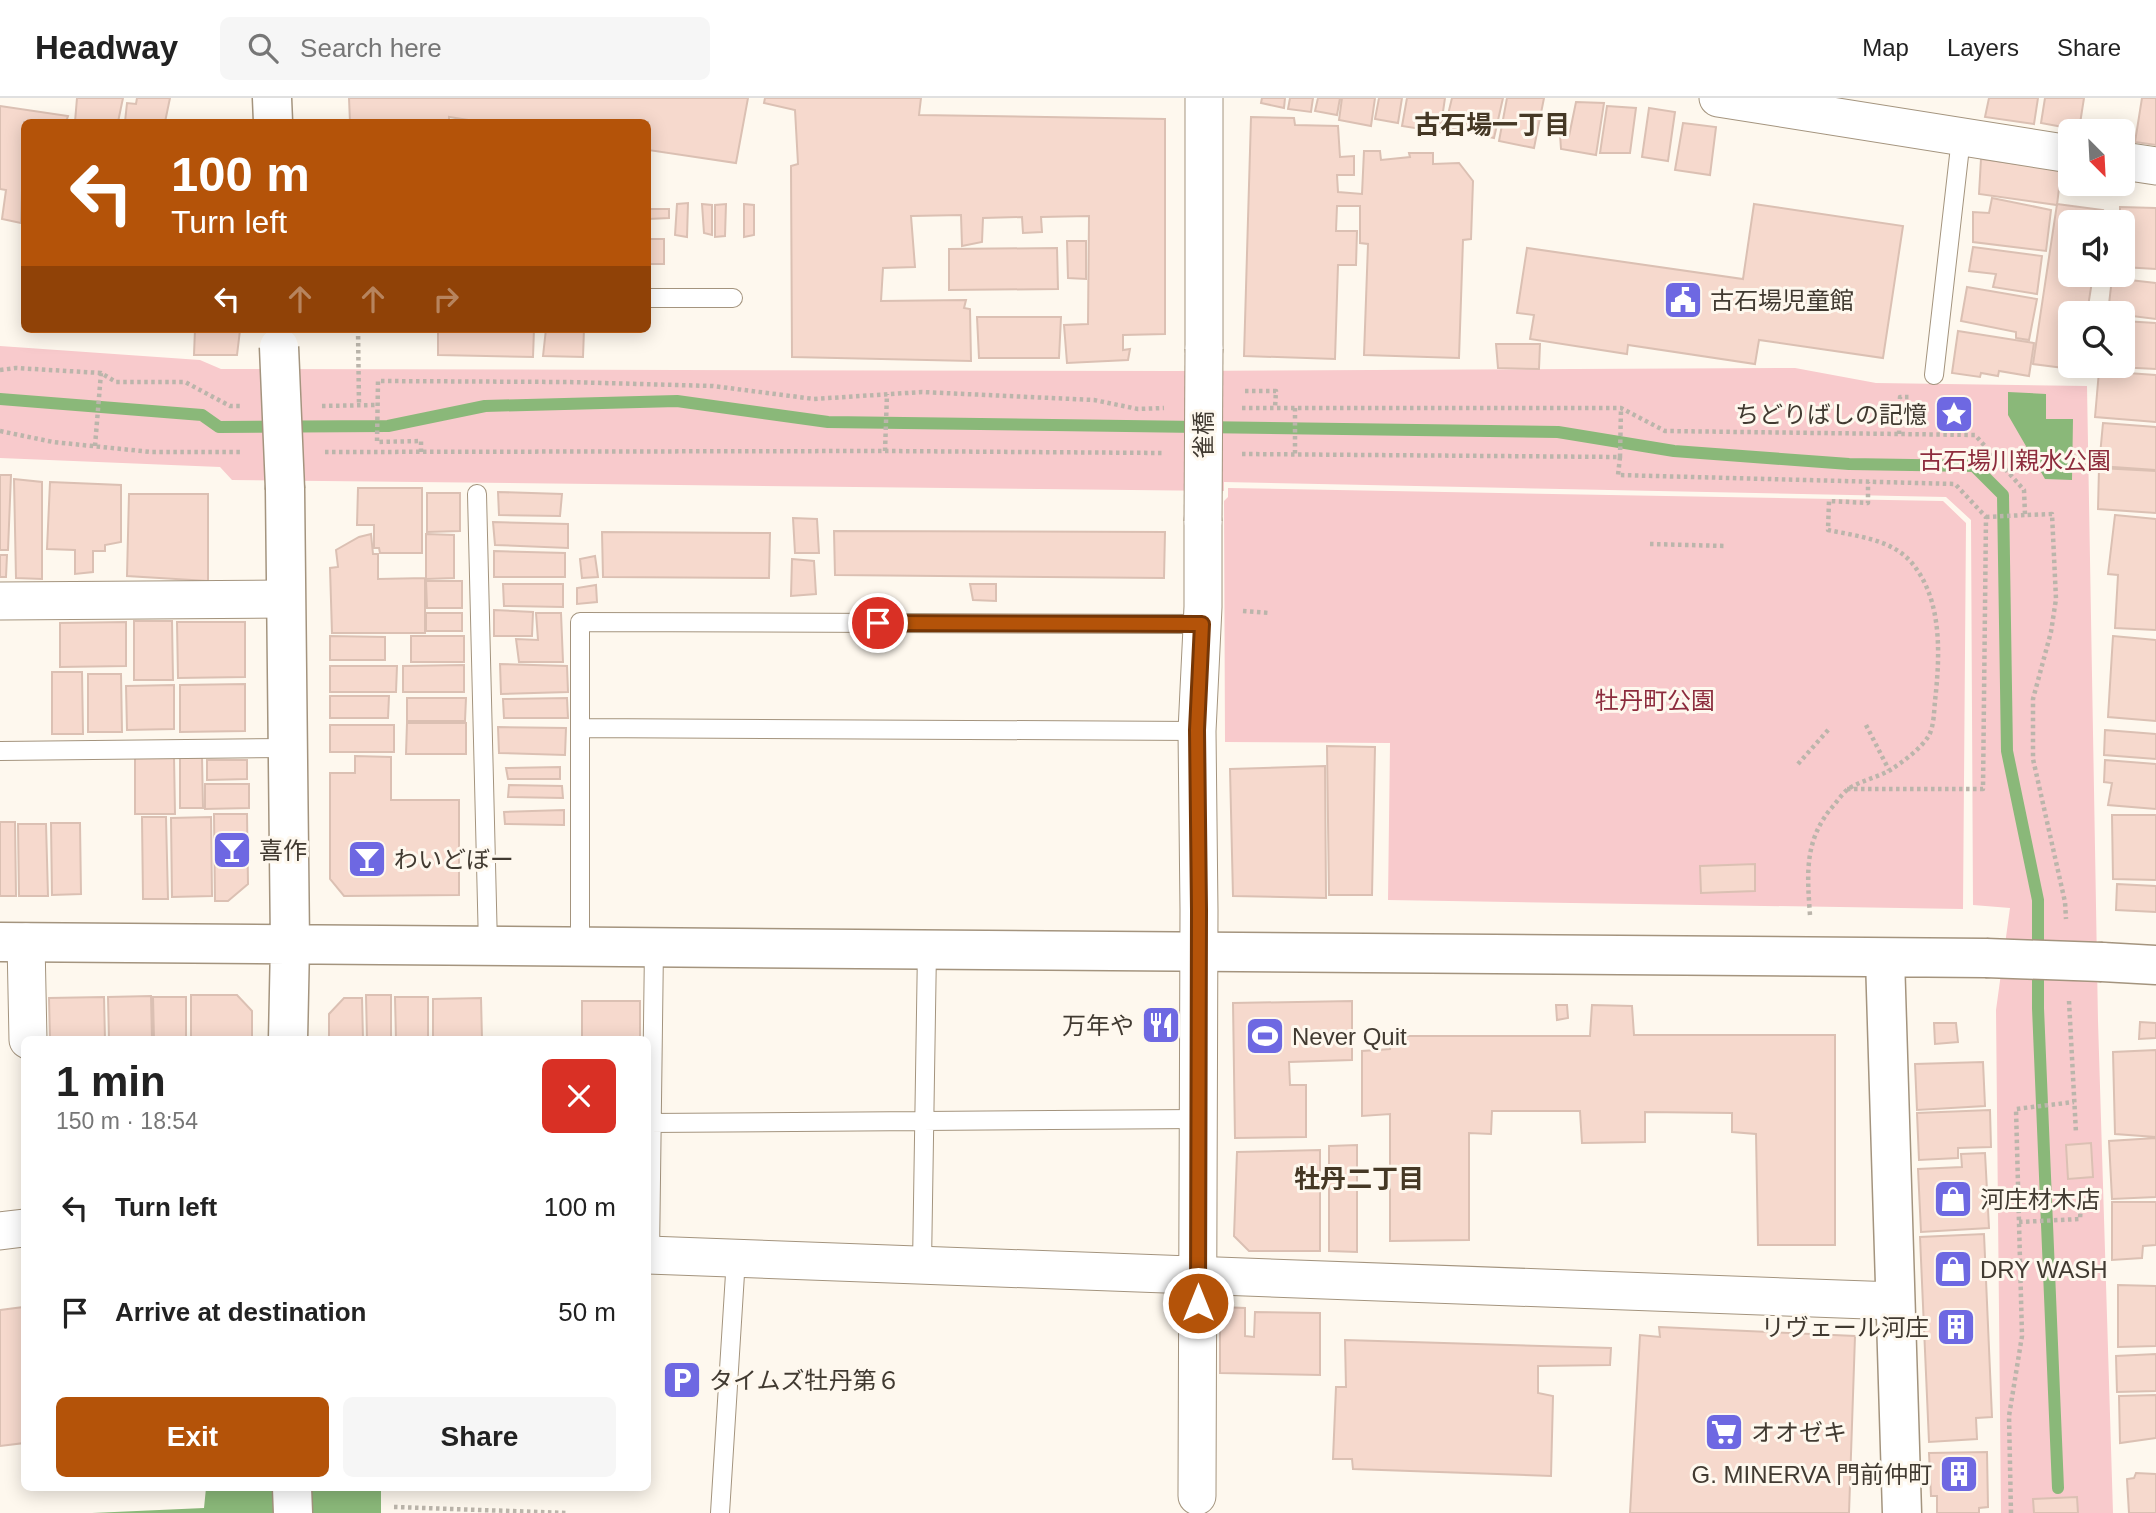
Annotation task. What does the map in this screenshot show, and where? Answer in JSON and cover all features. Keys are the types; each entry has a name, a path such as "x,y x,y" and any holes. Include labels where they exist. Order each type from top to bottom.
{"street":[{"path":"272,98 273,119"},
{"name":"雀橋","path":"1197,1496 1197,730 1202,624 1204,98"},
{"path":"1718,98 1758,101 1961,138 2058,151"},
{"path":"2135,163 2156,166"},
{"path":"279,338 285,489 290,944 288,1036"},
{"path":"0,601 286,599"},
{"path":"27,1036 13,942 1986,958 2156,965"},
{"path":"1885,958 1902,1513"},
{"path":"0,1231 21,1228"},
{"path":"651,1255 1895,1301"},
{"path":"292,1491 293,1513"}],"lane":[{"path":"1934,375 1961,138"},
{"path":"651,298 733,298"},
{"path":"477,494 488,946"},
{"path":"580,946 580,622 1202,624"},
{"path":"581,728 1197,730"},
{"path":"0,751 288,748"},
{"path":"651,1079 654,947"},
{"path":"922,1265 927,949"},
{"path":"651,1123 1198,1119"},
{"path":"720,1513 736,1258"}],"path":[{"path":"358,333 359,405"},
{"path":"0,370 16,368 101,373 116,382 184,382 230,406 243,406"},
{"path":"95,446 101,373"},
{"path":"421,452 421,442 377,442 377,381 713,386 814,399 922,392 1094,400 1138,408 1165,408"},
{"path":"884,451 887,394"},
{"path":"1899,434 1900,397"},
{"path":"1964,435 1965,398"},
{"path":"320,406 377,405"},
{"path":"1234,408 1622,408 1665,431 1975,435 2024,490 2025,515"},
{"path":"1295,408 1295,454"},
{"path":"1622,408 1618,475 1955,484 1986,517 1983,789 1847,789"},
{"path":"0,431 53,442 151,452 244,452"},
{"path":"348,452 1172,453"},
{"path":"1240,454 1619,457"},
{"path":"1810,916 1807,869 1811,848 1823,818 1847,789 1889,770 1930,735 1938,670 1936,626 1929,592 1911,562 1885,543 1828,530 1829,501 1868,503 1868,481"},
{"path":"1986,517 2052,514 2056,599 2051,632 2033,699 2033,759 2065,902 2066,928"},
{"path":"1650,544 1725,546"},
{"path":"1866,726 1889,770"},
{"path":"1798,764 1829,729"},
{"path":"2069,995 2076,1133"},
{"path":"2011,1513 2009,1416 2022,1336 2016,1109 2074,1102"},
{"path":"2019,1222 2080,1219 2082,1188"},
{"path":"394,1507 568,1513"}],"green space":[{"name":"古石場川親水公園","path":"0,346 200,360 221,369 1174,371 1795,368 1876,383 2087,386 2098,1021 2113,1513 2001,1513 1996,1010 2010,908 1973,905 1971,520 1946,497 1224,482 1224,491 232,480 220,467 0,458"},
{"name":"牡丹町公園","path":"1228,488 1943,501 1966,523 1963,909 1388,900 1390,743 1225,742 1224,501 1228,497"}],"shaded area":[{"path":"2008,392 2046,394 2046,419 2073,419 2072,480 2045,479 2008,415"},
{"path":"206,1491 381,1491 381,1513 92,1513 204,1508"}],"building":[{"path":"77,98 123,98 119,119 75,119"},
{"path":"137,98 170,98 166,119 125,119 127,103 136,104"},
{"path":"349,98 748,98 736,163 651,150 651,119 350,119"},
{"path":"765,98 921,98 919,115 1165,119 1165,334 1123,335 1123,350 1130,349 1128,360 1067,363 1064,325 1088,324 1089,216 1041,217 1042,232 1023,233 1022,217 983,218 982,242 962,246 961,215 911,216 915,267 883,268 881,301 966,300 964,308 970,309 971,361 792,357 791,166 798,164 795,110 764,103"},
{"path":"1262,98 1285,98 1284,108 1261,103"},
{"path":"1290,98 1313,98 1311,112 1288,109"},
{"path":"1318,98 1340,98 1337,115 1315,111"},
{"path":"1342,98 1375,98 1371,126 1339,120"},
{"path":"1379,98 1402,98 1398,123 1375,119"},
{"path":"1407,98 1445,98 1440,132 1402,126"},
{"path":"1452,98 1503,98 1494,138 1445,127"},
{"path":"1507,98 1544,98 1534,148 1499,141"},
{"path":"1989,98 2038,98 2034,124 1985,117"},
{"path":"2045,98 2084,98 2081,119 2058,119 2058,126 2041,123"},
{"path":"2142,98 2156,98 2156,145 2135,142"},
{"path":"1576,102 1604,103 1596,155 1561,149 1560,134 1569,136"},
{"path":"0,106 68,116 67,119 21,119 21,223 2,219 6,190 0,189"},
{"path":"1607,106 1636,108 1630,153 1600,153"},
{"path":"1649,108 1675,112 1668,161 1642,157"},
{"path":"1251,117 1294,118 1295,125 1338,126 1340,157 1354,156 1354,175 1337,175 1338,192 1362,194 1364,151 1380,151 1381,160 1410,157 1409,153 1433,153 1433,164 1459,163 1473,181 1471,239 1463,240 1459,358 1364,355 1368,244 1360,243 1360,206 1337,206 1336,231 1357,231 1356,265 1338,265 1335,359 1244,356"},
{"path":"1683,123 1716,127 1710,175 1675,170"},
{"path":"1981,159 2058,170 2057,205 1979,194"},
{"path":"1992,198 2051,210 2046,251 1973,242 1973,212 1989,213"},
{"path":"688,203 687,237 675,235 677,204"},
{"path":"702,204 712,205 712,235 704,233"},
{"path":"726,204 725,236 715,237 715,205"},
{"path":"744,204 754,205 754,235 744,237"},
{"path":"1754,204 1903,226 1883,358 1759,340 1755,364 1628,345 1627,354 1530,339 1534,315 1517,313 1527,248 1743,279"},
{"path":"2057,204 2103,210 2058,210 2058,287 2091,287 2089,301 2058,301 2058,367 2033,364"},
{"path":"2120,207 2156,208 2156,269 2135,268 2135,210 2120,210"},
{"path":"651,209 669,209 669,218 651,219"},
{"path":"651,239 664,239 664,264 651,264"},
{"path":"1067,241 1086,241 1086,279 1068,278"},
{"path":"1973,247 2042,256 2037,294 1993,287 1996,274 1969,271"},
{"path":"1057,248 1058,289 949,290 949,249"},
{"path":"2135,281 2156,283 2156,319 2135,316 2135,301 2109,301 2111,287 2135,287"},
{"path":"1967,287 2037,299 2029,340 2016,338 2016,332 1961,321"},
{"path":"977,317 1061,317 1059,358 979,358"},
{"path":"2135,322 2156,323 2156,369 2135,368"},
{"path":"1958,331 2034,343 2029,376 1999,371 1998,376 1981,373 1980,377 1952,373"},
{"path":"195,333 240,333 237,355 194,355"},
{"path":"438,333 534,333 533,357 438,355"},
{"path":"546,333 584,333 583,357 543,356"},
{"path":"1496,344 1540,344 1539,369 1498,368"},
{"path":"2135,374 2156,375 2156,422 2095,417 2098,378 2135,378"},
{"path":"2103,423 2156,427 2156,470 2099,466"},
{"path":"2099,468 2156,471 2156,513 2098,509"},
{"path":"0,475 11,475 8,550 0,550"},
{"path":"14,479 42,482 42,579 16,578"},
{"path":"50,482 121,485 121,542 105,545 105,551 93,551 93,572 75,574 75,550 47,549"},
{"path":"358,488 422,488 422,553 380,553 379,548 374,548 374,525 357,525"},
{"path":"498,492 562,494 560,516 499,515"},
{"path":"427,493 460,493 460,531 427,532"},
{"path":"129,494 208,494 208,581 127,576"},
{"path":"2115,515 2156,519 2156,630 2115,628 2118,575 2108,574"},
{"path":"793,518 817,519 819,553 795,553"},
{"path":"493,522 568,524 568,548 495,545"},
{"path":"834,531 1165,532 1164,578 835,575"},
{"path":"602,532 770,533 769,578 603,577"},
{"path":"371,534 373,554 378,554 378,579 425,578 425,633 332,633 330,568 338,567 336,550 359,537"},
{"path":"426,534 454,535 454,578 426,579"},
{"path":"494,551 565,553 565,577 494,577"},
{"path":"0,555 7,555 6,577 0,577"},
{"path":"595,556 598,577 582,578 580,559"},
{"path":"792,559 814,561 816,594 791,596"},
{"path":"426,581 462,581 462,608 427,608"},
{"path":"503,584 563,584 563,607 504,606"},
{"path":"970,584 996,584 996,601 973,600"},
{"path":"596,585 597,602 577,604 577,588"},
{"path":"494,610 533,612 532,636 494,636"},
{"path":"426,613 462,613 462,631 426,631"},
{"path":"536,613 561,613 563,662 519,662 516,639 538,640"},
{"path":"134,621 172,621 173,680 134,680"},
{"path":"126,622 126,666 60,667 60,623"},
{"path":"177,622 245,622 245,677 178,678"},
{"path":"330,636 385,637 385,660 330,660"},
{"path":"411,636 464,636 464,662 411,662"},
{"path":"2113,636 2156,640 2156,721 2108,717"},
{"path":"500,664 567,666 568,692 501,694"},
{"path":"464,665 464,692 403,692 403,666"},
{"path":"330,666 397,666 396,692 330,692"},
{"path":"52,672 82,672 83,734 52,734"},
{"path":"88,674 121,674 122,732 88,732"},
{"path":"245,684 245,731 180,732 180,685"},
{"path":"174,685 174,729 127,730 126,686"},
{"path":"330,696 389,696 388,718 330,718"},
{"path":"407,698 466,698 465,721 407,721"},
{"path":"567,698 568,718 504,718 503,699"},
{"path":"407,723 466,723 466,754 406,754"},
{"path":"330,725 394,725 394,752 330,752"},
{"path":"498,727 566,728 565,755 499,753"},
{"path":"2105,730 2156,734 2156,759 2104,755"},
{"path":"1327,746 1375,747 1372,895 1329,895"},
{"path":"355,756 391,757 391,800 459,800 459,895 344,896 330,879 330,773 355,773"},
{"path":"174,757 175,814 135,814 135,758"},
{"path":"202,757 203,808 180,808 180,758"},
{"path":"207,760 247,760 247,779 207,780"},
{"path":"2105,760 2156,764 2156,809 2108,805 2112,783 2104,782"},
{"path":"1325,766 1326,898 1233,896 1230,769"},
{"path":"560,767 560,779 508,779 506,768"},
{"path":"205,784 249,784 249,808 205,809"},
{"path":"509,785 562,786 563,798 508,797"},
{"path":"564,810 564,825 505,824 504,812"},
{"path":"214,814 247,814 248,884 228,901 215,901"},
{"path":"2112,815 2156,815 2156,880 2113,879"},
{"path":"142,817 166,817 168,899 143,899"},
{"path":"211,817 212,896 172,897 171,818"},
{"path":"0,822 15,822 16,896 0,896"},
{"path":"51,823 80,823 81,894 52,895"},
{"path":"18,824 46,824 48,896 19,896"},
{"path":"1755,864 1755,891 1701,893 1700,866"},
{"path":"2117,884 2156,886 2156,912 2116,910"},
{"path":"191,995 237,995 252,1011 252,1036 191,1036"},
{"path":"366,995 391,995 391,1036 367,1036"},
{"path":"151,996 152,1036 109,1036 108,997"},
{"path":"104,997 105,1036 50,1036 49,998"},
{"path":"153,997 186,997 186,1036 154,1036"},
{"path":"395,997 428,997 428,1036 396,1036"},
{"path":"344,998 362,998 363,1036 329,1036 329,1014"},
{"path":"481,998 482,1036 433,1036 433,999"},
{"path":"582,1001 640,1001 640,1036 582,1036"},
{"path":"1352,1001 1352,1060 1289,1062 1290,1085 1306,1085 1306,1137 1235,1138 1233,1003"},
{"path":"1556,1005 1567,1005 1568,1018 1557,1020"},
{"path":"1592,1005 1632,1006 1634,1035 1835,1035 1835,1245 1758,1245 1756,1134 1732,1132 1732,1113 1645,1112 1645,1142 1582,1143 1580,1111 1492,1111 1491,1134 1469,1133 1469,1240 1390,1241 1390,1114 1362,1116 1362,1051 1390,1049 1390,1036 1590,1036"},
{"path":"2140,1022 2156,1023 2156,1038 2139,1039"},
{"path":"1934,1023 1956,1023 1958,1042 1935,1044"},
{"path":"2156,1050 2156,1137 2115,1134 2113,1052"},
{"path":"1983,1062 1985,1106 1917,1110 1915,1064"},
{"path":"1990,1110 1991,1147 1958,1148 1958,1158 1919,1160 1917,1113"},
{"path":"2156,1138 2156,1197 2112,1199 2109,1141"},
{"path":"2091,1143 2093,1177 2068,1179 2066,1145"},
{"path":"1357,1145 1357,1252 1329,1251 1329,1146"},
{"path":"1320,1150 1320,1251 1249,1251 1234,1236 1237,1152"},
{"name":"河庄材木店","path":"1985,1153 1989,1228 1921,1232 1918,1169 1962,1167 1961,1154"},
{"path":"2112,1202 2156,1202 2156,1245 2143,1246 2142,1258 2112,1260"},
{"name":"リヴェール河庄","path":"1984,1234 1992,1417 1976,1418 1977,1439 1929,1442 1920,1237"},
{"path":"2118,1285 2156,1286 2156,1346 2118,1347"},
{"path":"21,1307 21,1443 0,1446 0,1310"},
{"path":"1220,1307 1245,1308 1245,1336 1254,1337 1255,1312 1320,1313 1320,1375 1220,1373"},
{"path":"1659,1327 1855,1336 1849,1513 1630,1513 1640,1335 1660,1337"},
{"path":"1345,1340 1611,1348 1610,1365 1538,1366 1538,1393 1553,1396 1551,1476 1353,1469 1352,1459 1333,1459 1336,1387 1346,1387"},
{"path":"2156,1354 2156,1391 2117,1392 2116,1356"},
{"path":"2156,1395 2156,1438 2120,1443 2119,1396"},
{"name":"G. MINERVA 門前仲町","path":"1987,1452 1988,1507 1979,1508 1979,1513 1937,1513 1937,1496 1931,1496 1929,1453"},
{"path":"2136,1473 2156,1474 2156,1513 2129,1513 2127,1479 2134,1478"},
{"path":"2077,1497 2078,1513 2034,1513 2033,1499"}],"waterway":[{"path":"0,399 202,415 219,427 388,426 485,406 677,401 828,422 1558,432 1674,451 1849,464 1974,466 2003,495 2007,751 2038,900 2038,1008 2058,1488"}],"place":[{"name":"古石場児童館","path":"1683,300"},
{"name":"ちどりばしの記憶","path":"1954,414"},
{"name":"喜作","path":"232,850"},
{"name":"わいどぼー","path":"367,859"},
{"name":"万年や","path":"1161,1025"},
{"name":"Never Quit","path":"1265,1036"},
{"name":"河庄材木店","path":"1953,1199"},
{"name":"DRY WASH","path":"1953,1269"},
{"name":"リヴェール河庄","path":"1956,1327"},
{"name":"タイムズ牡丹第６","path":"682,1380"},
{"name":"オオゼキ","path":"1724,1432"},
{"name":"G. MINERVA 門前仲町","path":"1959,1474"}],"district":[{"name":"古石場一丁目","path":"1492,125"},
{"name":"牡丹二丁目","path":"1359,1179"}],"route":[{"path":"878,623 1202,624 1197,730 1198,1303"}]}
